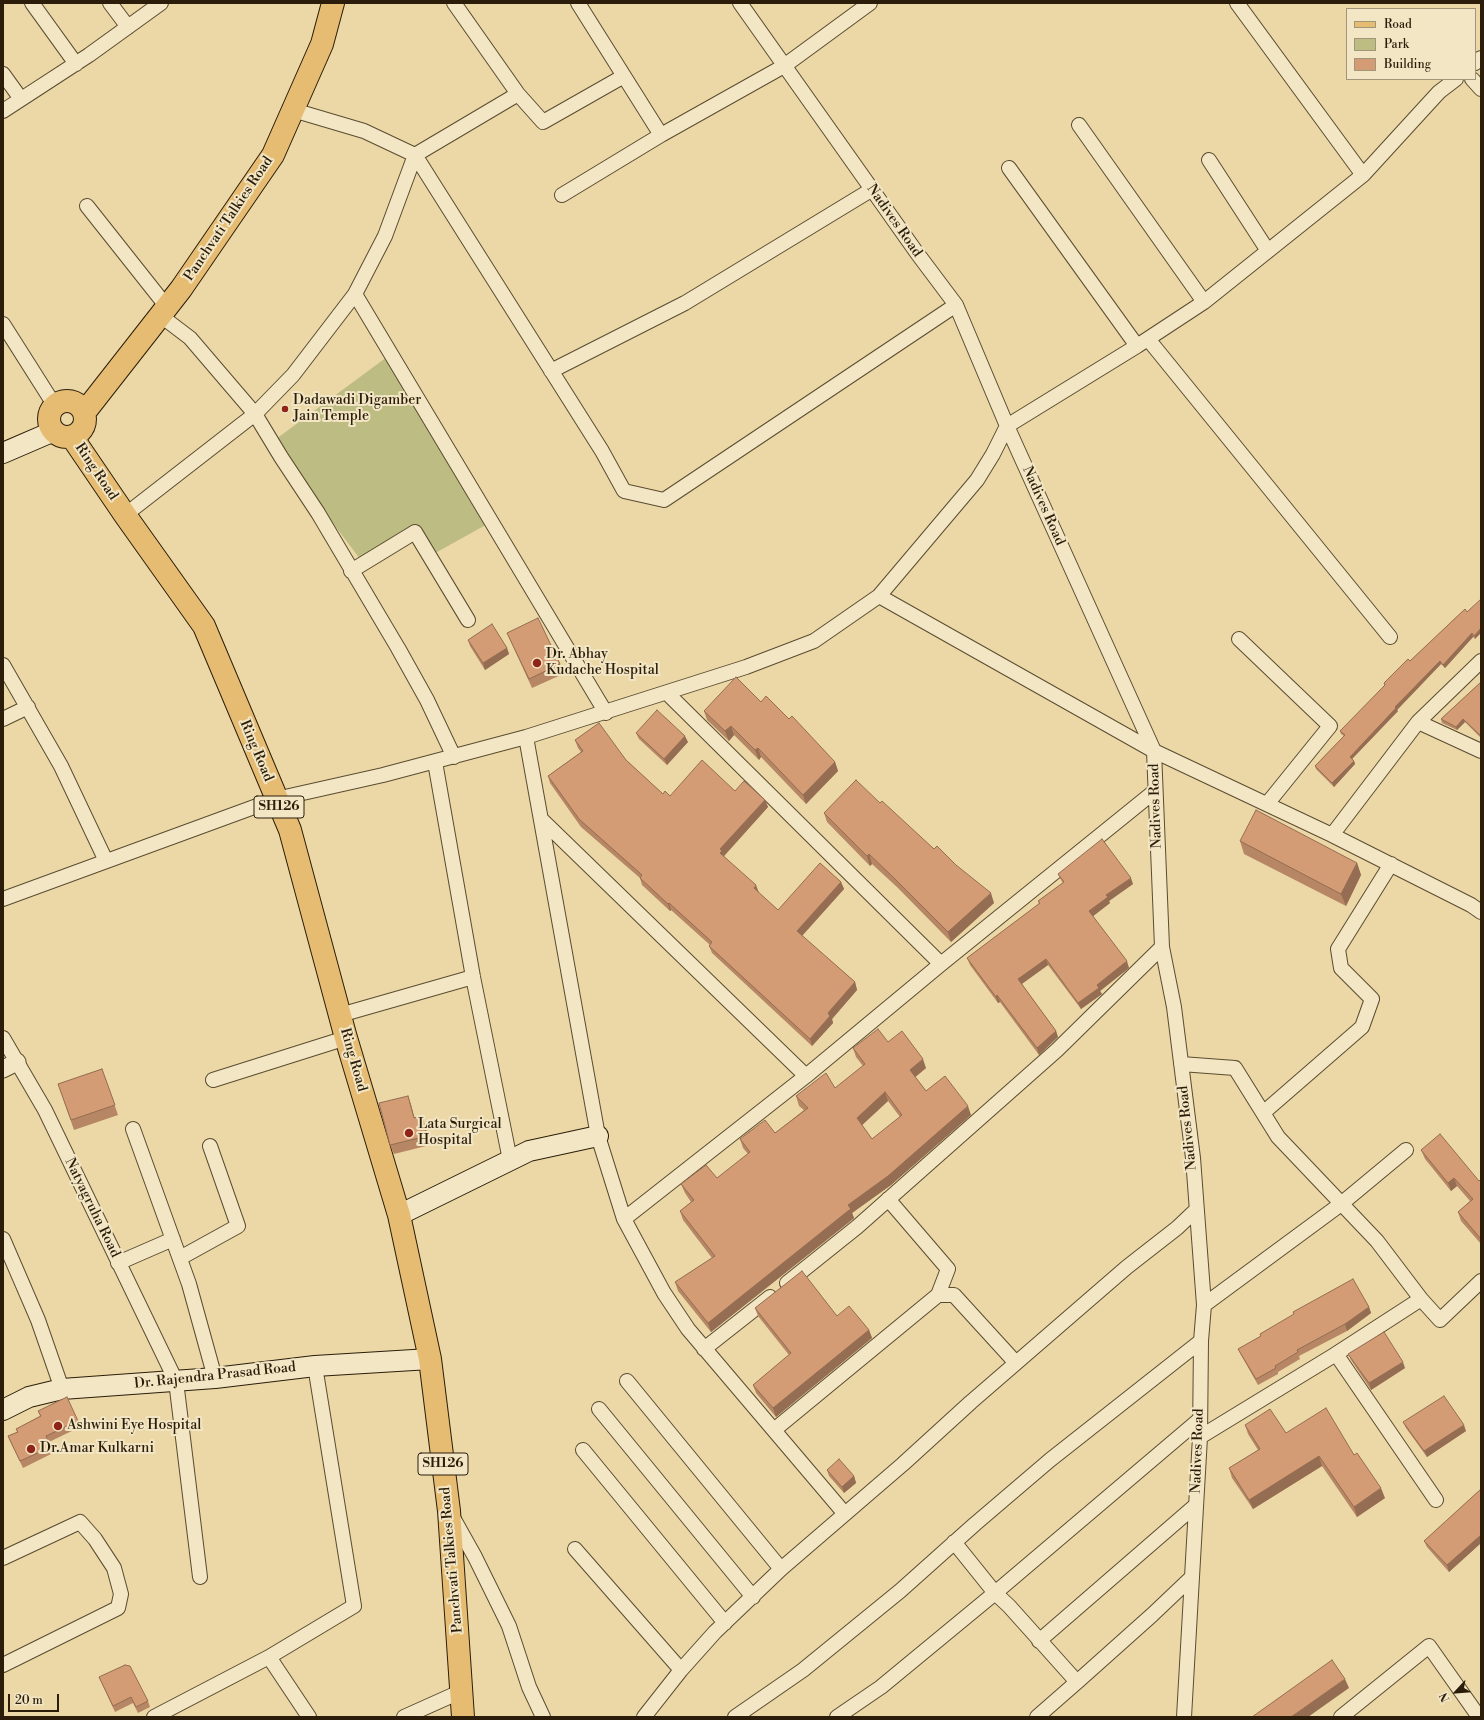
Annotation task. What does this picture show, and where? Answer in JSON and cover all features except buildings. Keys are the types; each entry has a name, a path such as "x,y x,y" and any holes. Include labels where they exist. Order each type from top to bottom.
{"main road":[{"name":"Panchvati Talkies Road","path":"84,413 181,289 273,155 322,44 333,3"},
{"path":"3,453 63,434 78,434 85,425 84,413 81,408 71,402 66,401 55,406 49,417 49,423 63,434"},
{"name":"Ring Road","path":"63,434 125,515 204,626 290,830 346,1038 399,1215"},
{"path":"399,1215 529,1151 598,1136"},
{"name":"Panchvati Talkies Road","path":"399,1215 430,1359 449,1511 463,1717"},
{"name":"Dr. Rajendra Prasad Road","path":"3,1410 29,1397 62,1390 215,1378 315,1366 430,1359"}],"street":[{"path":"32,3 76,64"},
{"path":"110,3 128,27"},
{"path":"3,111 76,64 161,3"},
{"path":"454,3 518,94 543,122 624,76"},
{"path":"578,3 661,135"},
{"name":"Nadives Road","path":"740,3 872,190 956,305 1008,426 1154,751 1162,947 1174,1008 1193,1158 1204,1305 1201,1341 1200,1437 1184,1717"},
{"path":"562,195 661,135 784,66 870,3"},
{"path":"1236,3 1363,175"},
{"path":"3,74 20,99"},
{"path":"3,899 276,799 383,775 526,737 606,713 746,667 814,642 879,596 977,480 994,454 1008,426 1204,302 1363,175 1439,92 1455,80"},
{"path":"1473,80 1481,89"},
{"path":"125,515 255,414 293,375 354,294 385,236 415,155 518,94"},
{"path":"293,110 364,131 415,155 602,451 624,490 664,500 956,305"},
{"path":"1079,125 1204,302"},
{"path":"1209,160 1268,251"},
{"path":"1009,168 1143,342 1390,637"},
{"path":"551,371 685,303 872,190"},
{"path":"87,206 164,311 190,338 255,414 318,513 427,700 454,757"},
{"path":"354,294 606,713"},
{"path":"3,324 55,406"},
{"path":"351,571 415,532 468,620"},
{"path":"879,596 1154,751 1332,834 1471,905 1481,912"},
{"path":"1239,639 1330,726 1267,804"},
{"path":"1332,834 1418,722 1481,661"},
{"path":"3,665 61,766 106,861"},
{"path":"667,693 941,964"},
{"path":"3,719 28,707"},
{"path":"1418,722 1481,751"},
{"path":"526,737 598,1136 624,1219 664,1292 704,1350 845,1514"},
{"path":"435,762 473,977 510,1160"},
{"path":"624,1219 806,1076 941,964 1155,792"},
{"path":"541,819 806,1076"},
{"path":"1263,1113 1362,1026 1372,999 1341,968 1338,949 1391,864"},
{"path":"704,1350 857,1227 1057,1050 1162,947"},
{"path":"340,1015 473,977"},
{"name":"Natyagruha Road","path":"3,1038 10,1066 44,1110 176,1381 200,1577"},
{"path":"213,1080 346,1038"},
{"path":"1181,1064 1235,1068 1278,1137 1377,1240 1421,1299 1440,1320 1481,1281"},
{"path":"133,1129 180,1258 200,1321 215,1378"},
{"path":"180,1258 238,1226 210,1146"},
{"path":"1204,1305 1342,1204 1406,1150"},
{"path":"774,1430 938,1295 948,1269 888,1199"},
{"path":"644,1717 680,1670 780,1569 903,1464 1121,1272 1177,1228 1196,1210"},
{"path":"3,1239 38,1320 62,1390"},
{"path":"118,1263 173,1239"},
{"path":"938,1295 954,1295 1016,1364"},
{"path":"1200,1437 1336,1354 1421,1299"},
{"path":"735,1717 803,1670 900,1591 954,1542 1050,1460 1201,1341"},
{"path":"1336,1354 1436,1500"},
{"path":"154,1717 269,1657 354,1606 315,1366"},
{"path":"627,1381 780,1569"},
{"path":"599,1409 753,1597"},
{"path":"837,1717 881,1687 995,1593 1200,1419"},
{"path":"583,1450 725,1623"},
{"path":"1039,1641 1196,1506"},
{"path":"449,1511 475,1557 509,1626 529,1687 543,1717"},
{"path":"3,1558 80,1522 95,1539 114,1568 121,1594 118,1608 3,1665"},
{"path":"954,1542 995,1593 1009,1606 1077,1682"},
{"path":"575,1550 680,1670"},
{"path":"1037,1717 1152,1615 1192,1577"},
{"path":"1341,1717 1429,1646 1479,1717"},
{"path":"269,1657 309,1717"},
{"path":"404,1717 462,1691"}],"green space":[{"path":"391,354 491,522 430,556 415,532 363,563 272,442"}],"place":[{"name":"Dadawadi Digamber Jain Temple","path":"285,409"},
{"name":"Dr. Abhay Kudache Hospital","path":"537,663"},
{"name":"Lata Surgical Hospital","path":"409,1133"},
{"name":"Ashwini Eye Hospital","path":"58,1426"},
{"name":"Dr.Amar Kulkarni","path":"31,1449"}]}
